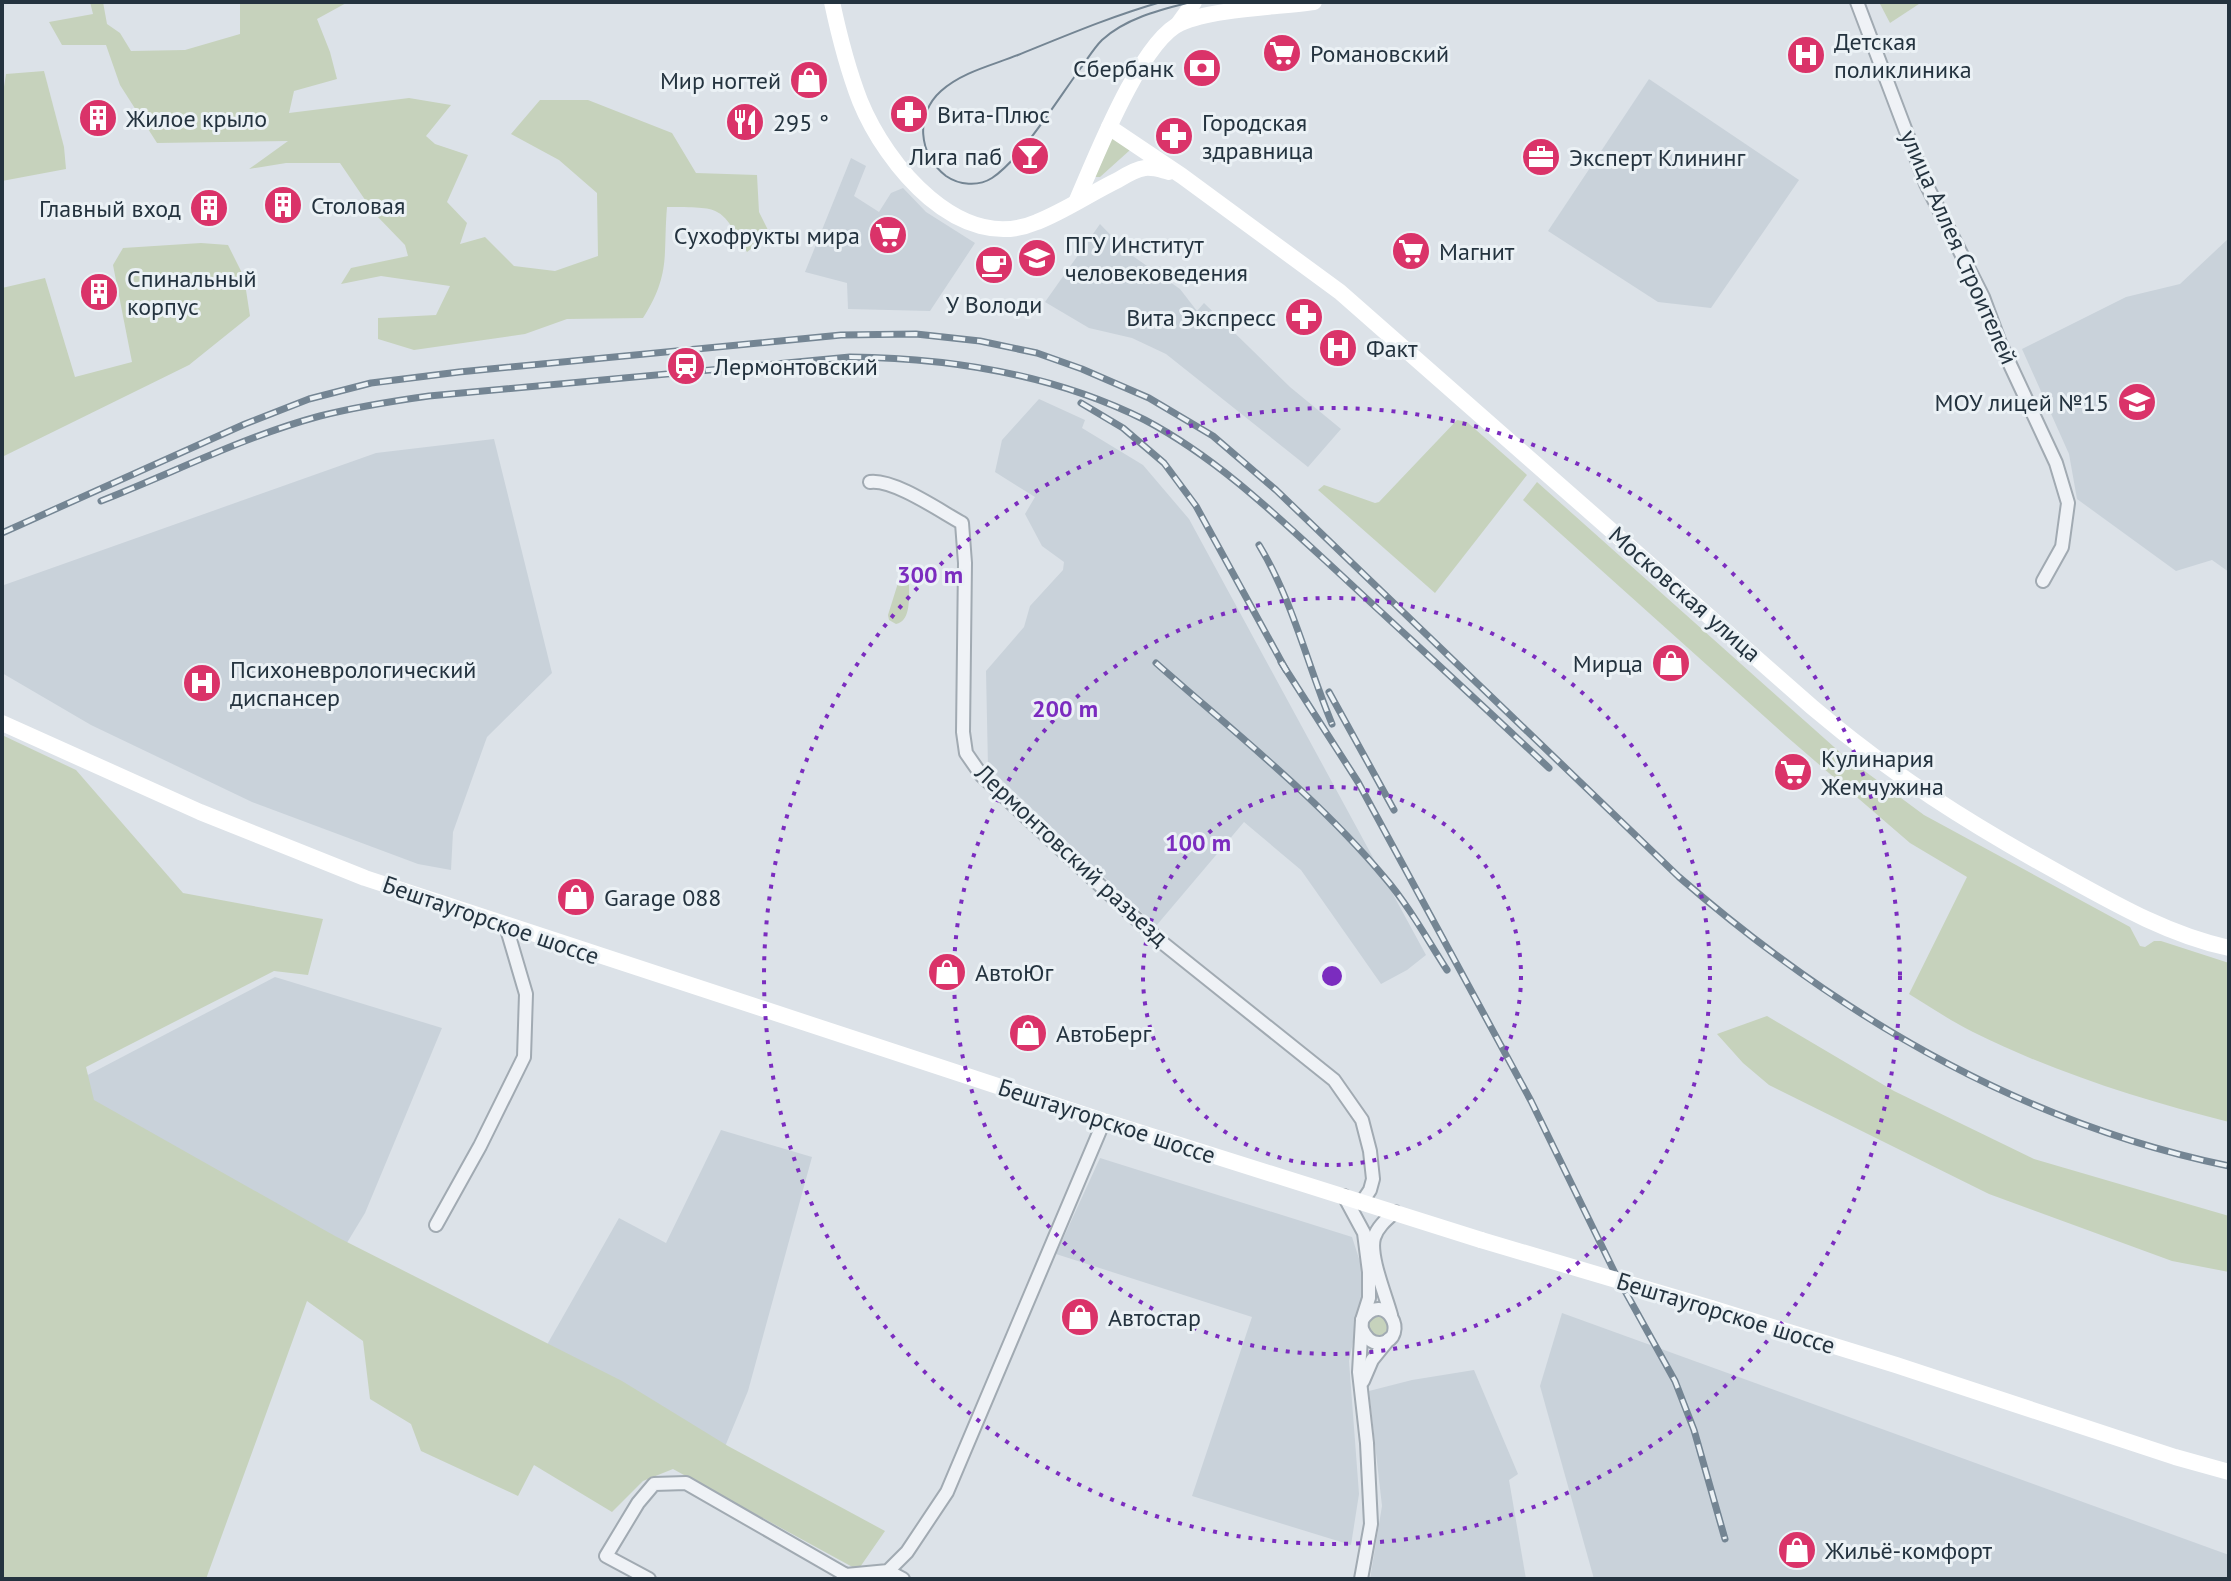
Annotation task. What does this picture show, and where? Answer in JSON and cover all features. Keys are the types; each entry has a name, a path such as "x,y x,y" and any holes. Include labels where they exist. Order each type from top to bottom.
{"main road":[{"name":"Московская улица","path":"832,2 860,100 871,126 901,169 941,209 976,226 1015,229 1052,215 1143,168 1155,168 1182,176"},
{"path":"1077,200 1109,127 1144,61 1194,2"},
{"path":"1179,23 1220,14 1314,2"},
{"name":"Московская улица","path":"1109,127 1182,176 1340,292 1812,707 1886,767 1980,829 2144,919 2229,948"},
{"name":"Бештаугорское шоссе","path":"2,723 214,818 365,878 506,926 1104,1121 1481,1240 1896,1365 2229,1472"}],"street":[{"name":"улица Аллея Строителей","path":"1857,2 1926,184 1983,297 2000,343 2056,463 2068,503 2062,547 2043,581"},
{"name":"Лермонтовский разъезд","path":"870,482 879,481 897,488 962,523 965,563 963,732 966,753 982,776 1159,940 1334,1080 1362,1120 1370,1151 1373,1179 1362,1202"},
{"path":"436,1225 524,1057 526,994 506,926"},
{"path":"888,1571 907,1552 947,1492 1104,1121"},
{"path":"1344,1196 1364,1233 1369,1272 1369,1298 1362,1324 1360,1392 1367,1443 1371,1524 1361,1579"},
{"path":"1360,1392 1364,1374 1394,1332 1395,1323 1374,1252 1374,1237 1395,1212"},
{"path":"1389,1339 1381,1343 1372,1342 1365,1337 1362,1324 1367,1313 1375,1309 1391,1315"},
{"path":"649,1579 606,1556 638,1503 654,1484 686,1483 846,1575 888,1571 903,1579"}],"shaded area":[{"path":"1649,79 1799,180 1711,308 1658,302 1548,231"},
{"path":"851,158 866,166 854,196 879,212 891,193 903,188 926,212 975,243 930,311 848,309 847,283 805,272"},
{"path":"1100,224 1127,252 1180,289 1197,311 1204,303 1290,387 1341,429 1308,467 1166,354 1132,338 1089,328 1045,302"},
{"name":"МОУ лицей №15","path":"2229,238 2229,572 2212,560 2176,571 2077,499 2069,454 2022,349 2126,297 2180,284"},
{"path":"1039,399 1085,420 1082,428 1143,465 1189,519 1426,955 1407,970 1381,984 1301,870 1244,822 1156,926 988,767 986,671 1024,627 1030,606 1063,570 1064,562 1042,546 1025,514 1035,497 995,472 1002,440"},
{"path":"494,439 552,673 487,737 453,832 451,870 418,864 252,802 91,725 2,673 4,585 376,453"},
{"path":"275,977 442,1028 365,1213 342,1251 72,1096 82,1078"},
{"path":"721,1130 812,1157 748,1391 724,1449 544,1350 619,1218 666,1243"},
{"path":"1100,1158 1352,1237 1364,1274 1349,1361 1359,1494 1351,1545 1192,1496 1252,1317 1056,1254"},
{"path":"1562,1313 2229,1555 2229,1579 1594,1579 1540,1386"},
{"path":"1474,1370 1518,1474 1509,1480 1526,1579 1370,1579 1382,1506 1369,1391"}],"green space":[{"path":"90,2 103,2 107,24 120,33 131,51 185,50 240,34 240,2 348,2 317,19 337,79 294,91 289,113 409,98 451,105 426,136 435,144 468,155 447,202 467,223 460,244 485,237 514,266 555,271 598,256 597,193 559,160 511,134 540,100 588,100 672,133 696,173 757,175 759,212 770,234 747,252 724,217 717,212 667,207 662,276 643,318 567,319 525,334 414,350 378,339 378,318 436,315 450,286 381,276 341,284 351,268 408,256 405,245 374,213 340,163 286,163 249,169 288,141 157,143 120,85 106,45 62,45 49,22 93,14"},
{"path":"1879,2 1922,2 1890,23"},
{"path":"44,71 64,147 66,169 2,181 2,100 6,74"},
{"path":"1112,138 1130,150 1100,177 1095,177"},
{"path":"201,243 228,245 244,277 250,316 189,365 2,457 2,288 45,278 75,377 132,362 113,265 123,248"},
{"path":"1457,420 1467,422 1527,475 1435,593 1318,490 1324,485 1379,502"},
{"path":"1537,482 1843,755 1924,815 2130,927 2140,946 2161,941 2229,963 2229,1122 2131,1094 2035,1060 1965,1028 1909,994 1967,877 1910,843 1523,500"},
{"path":"902,580 909,584 908,608 901,622 896,624 889,620 888,615 898,583"},
{"path":"2,735 76,770 183,893 323,919 308,975 274,971 86,1067 94,1100 335,1236 622,1381 728,1446 885,1531 858,1570 673,1469 643,1481 612,1512 534,1465 518,1496 421,1451 411,1424 370,1399 363,1341 307,1301 206,1579 2,1579"},
{"path":"1767,1016 1894,1091 2034,1159 2229,1216 2229,1272 2172,1261 1989,1194 1769,1085 1743,1063 1717,1034"},
{"path":"1378,1316 1385,1319 1388,1326 1385,1333 1378,1336 1371,1333 1368,1326 1371,1319"}],"tram line":[{"path":"1161,2 1107,20 949,84 933,100 924,122 925,146 937,167 946,176 963,183 981,183 992,178 1027,143 1093,51 1111,32 1133,20 1191,2"}],"railway":[{"path":"2,533 245,424 309,399 371,383 841,335 916,334 980,341 1037,353 1149,398 1213,436 1276,490 1679,877 1803,974 1868,1018 1935,1057 2005,1092 2077,1122 2152,1147 2229,1166"},
{"path":"101,501 292,424 415,398 850,357 926,361 1001,372 1038,380 1110,404 1172,436 1223,471 1271,511 1549,768"},
{"path":"1081,403 1123,428 1164,463 1196,506 1286,670"},
{"path":"1259,545 1290,610 1332,724"},
{"path":"1281,662 1358,782 1531,1101 1615,1273 1675,1381 1694,1430 1725,1539"},
{"path":"1156,663 1332,820 1402,900 1447,970"},
{"path":"1329,692 1394,810"}],"place":[{"name":"Романовский","path":"1282,53"},
{"name":"Детская поликлиника","path":"1806,55"},
{"name":"Сбербанк","path":"1202,68"},
{"name":"Мир ногтей","path":"809,80"},
{"name":"Вита-Плюс","path":"909,114"},
{"name":"Жилое крыло","path":"98,118"},
{"name":"295 °","path":"745,122"},
{"name":"Городская здравница","path":"1174,136"},
{"name":"Лига паб","path":"1030,156"},
{"name":"Эксперт Клининг","path":"1541,157"},
{"name":"Столовая","path":"283,205"},
{"name":"Главный вход","path":"209,208"},
{"name":"Сухофрукты мира","path":"888,235"},
{"name":"Магнит","path":"1411,251"},
{"name":"ПГУ Институт человековедения","path":"1037,258"},
{"name":"У Володи","path":"994,265"},
{"name":"Спинальный корпус","path":"99,292"},
{"name":"Вита Экспресс","path":"1304,317"},
{"name":"Факт","path":"1338,348"},
{"name":"Лермонтовский","path":"686,366"},
{"name":"МОУ лицей №15","path":"2137,402"},
{"name":"Мирца","path":"1671,663"},
{"name":"Психоневрологический диспансер","path":"202,683"},
{"name":"Кулинария Жемчужина","path":"1793,772"},
{"name":"Garage 088","path":"576,897"},
{"name":"АвтоЮг","path":"947,972"},
{"name":"АвтоБерг","path":"1028,1033"},
{"name":"Автостар","path":"1080,1317"},
{"name":"Жильё-комфорт","path":"1797,1550"}]}
